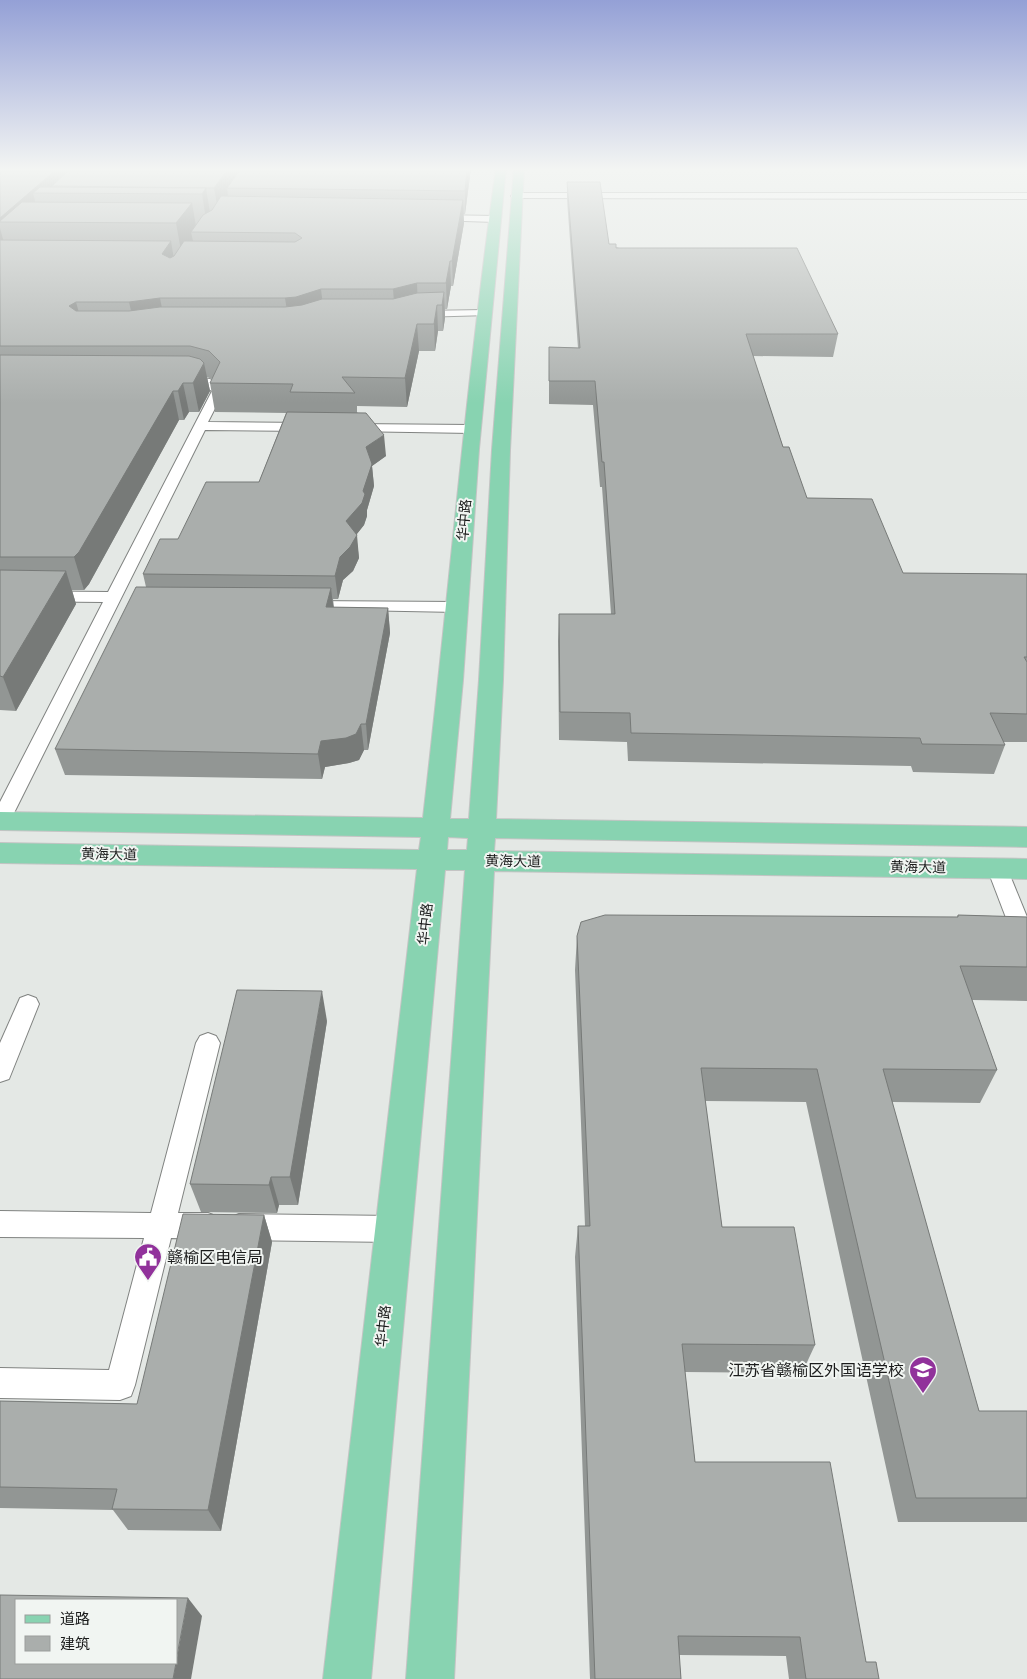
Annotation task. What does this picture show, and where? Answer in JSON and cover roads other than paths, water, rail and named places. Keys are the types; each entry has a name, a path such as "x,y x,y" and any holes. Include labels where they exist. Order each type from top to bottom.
{"main road":[{"name":"华中路","path":"347,1679 436,828 472,429 492,246"},
{"path":"430,1679 491,680 501,450 514,246"},
{"path":"0,821 1027,837"},
{"name":"黄海大道","path":"0,853 1027,869"}],"lane":[{"path":"412,316 429,313 485,313"},
{"path":"0,821 9,787 112,600 218,391 210,383 195,379 166,379"},
{"path":"200,426 317,427"},
{"path":"336,428 472,429"},
{"path":"0,596 112,600 130,604"},
{"path":"288,606 457,607"},
{"path":"997,868 1027,944"},
{"path":"0,1072 28,1004"},
{"path":"0,1383 120,1385 208,1043"},
{"path":"0,1224 394,1229"}],"place":[{"name":"赣榆区电信局","path":"148,1281"},
{"name":"江苏省赣榆区外国语学校","path":"923,1394"}]}
